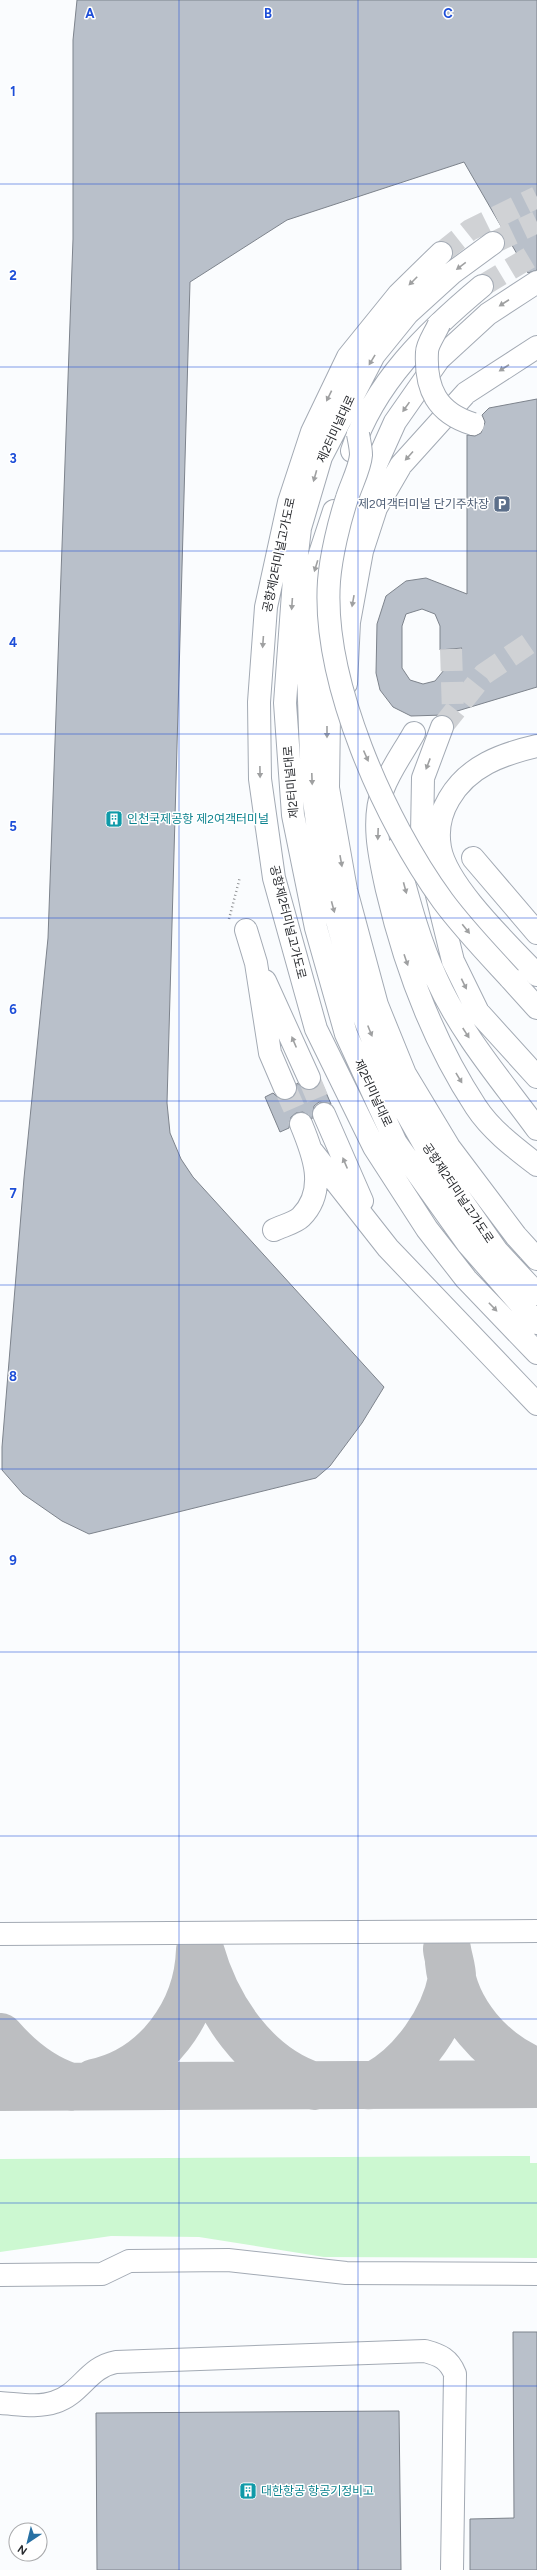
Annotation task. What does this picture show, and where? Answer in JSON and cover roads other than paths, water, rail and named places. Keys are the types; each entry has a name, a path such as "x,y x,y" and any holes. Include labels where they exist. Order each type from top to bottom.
{"street":[{"name":"제2터미널대로","path":"493,243 452,273 408,313 374,355 321,457 300,528 294,579 285,702 293,815 316,928 346,1034 396,1143 468,1244 537,1323"},
{"name":"공항제2터미널고가도로","path":"441,253 399,294 348,357 312,432 289,502 266,607 259,702 260,779 274,878 316,1028 374,1147 427,1229 466,1279 537,1353"},
{"path":"537,282 488,314 439,359 395,422 355,511 338,585 329,652 327,705 328,788 346,890 377,1005 405,1074 449,1147 516,1236 537,1258"},
{"name":"공항제2터미널고가도로","path":"482,286 440,324 382,388 358,434 314,572 308,670 312,786 324,873 362,1012 389,1082 432,1158 497,1251 537,1294"},
{"path":"440,324 426,351 430,386 438,404 456,418 473,424"},
{"path":"327,705 346,684 349,622 362,551 376,508 401,465 466,393 537,347"},
{"path":"358,434 361,455 344,509 329,579 329,613 333,655 340,685 376,778 418,864 443,901 537,1008"},
{"path":"442,727 423,778 422,834 447,941 453,961 478,1012 537,1077"},
{"path":"414,733 383,789 378,816 377,845 397,933 420,1001 438,1041 477,1108 507,1141 537,1165"},
{"path":"537,746 505,753 474,770 455,788 444,808 439,826 440,849 455,882 477,911 537,976"},
{"path":"396,850 412,914 437,980 466,1033 537,1129"},
{"path":"473,858 537,933"},
{"path":"246,930 256,963 309,1078"},
{"path":"256,963 270,1053 285,1088"},
{"path":"324,1114 357,1193 388,1248"},
{"path":"274,1230 301,1218 311,1204 318,1181 311,1150 301,1124"},
{"path":"311,1150 388,1248 537,1404"},
{"path":"0,1934 537,1931"},
{"path":"0,2275 102,2274 129,2261 228,2260 346,2273 537,2274"},
{"path":"0,2403 40,2405 56,2402 71,2394 103,2364 116,2362 425,2351 439,2354 451,2363 455,2374 452,2570"}],"tunnel":[{"path":"441,253 470,230 537,197"},
{"path":"493,243 537,222"},
{"path":"482,286 537,253"},
{"path":"442,727 484,674 537,638"},
{"path":"451,649 453,714"},
{"path":"309,1078 324,1114"},
{"path":"285,1088 301,1124"}],"place":[{"name":"제2여객터미널 단기주차장","path":"502,504"},
{"name":"인천국제공항 제2여객터미널","path":"114,819"},
{"name":"대한항공 항공기정비고","path":"248,2491"}]}
